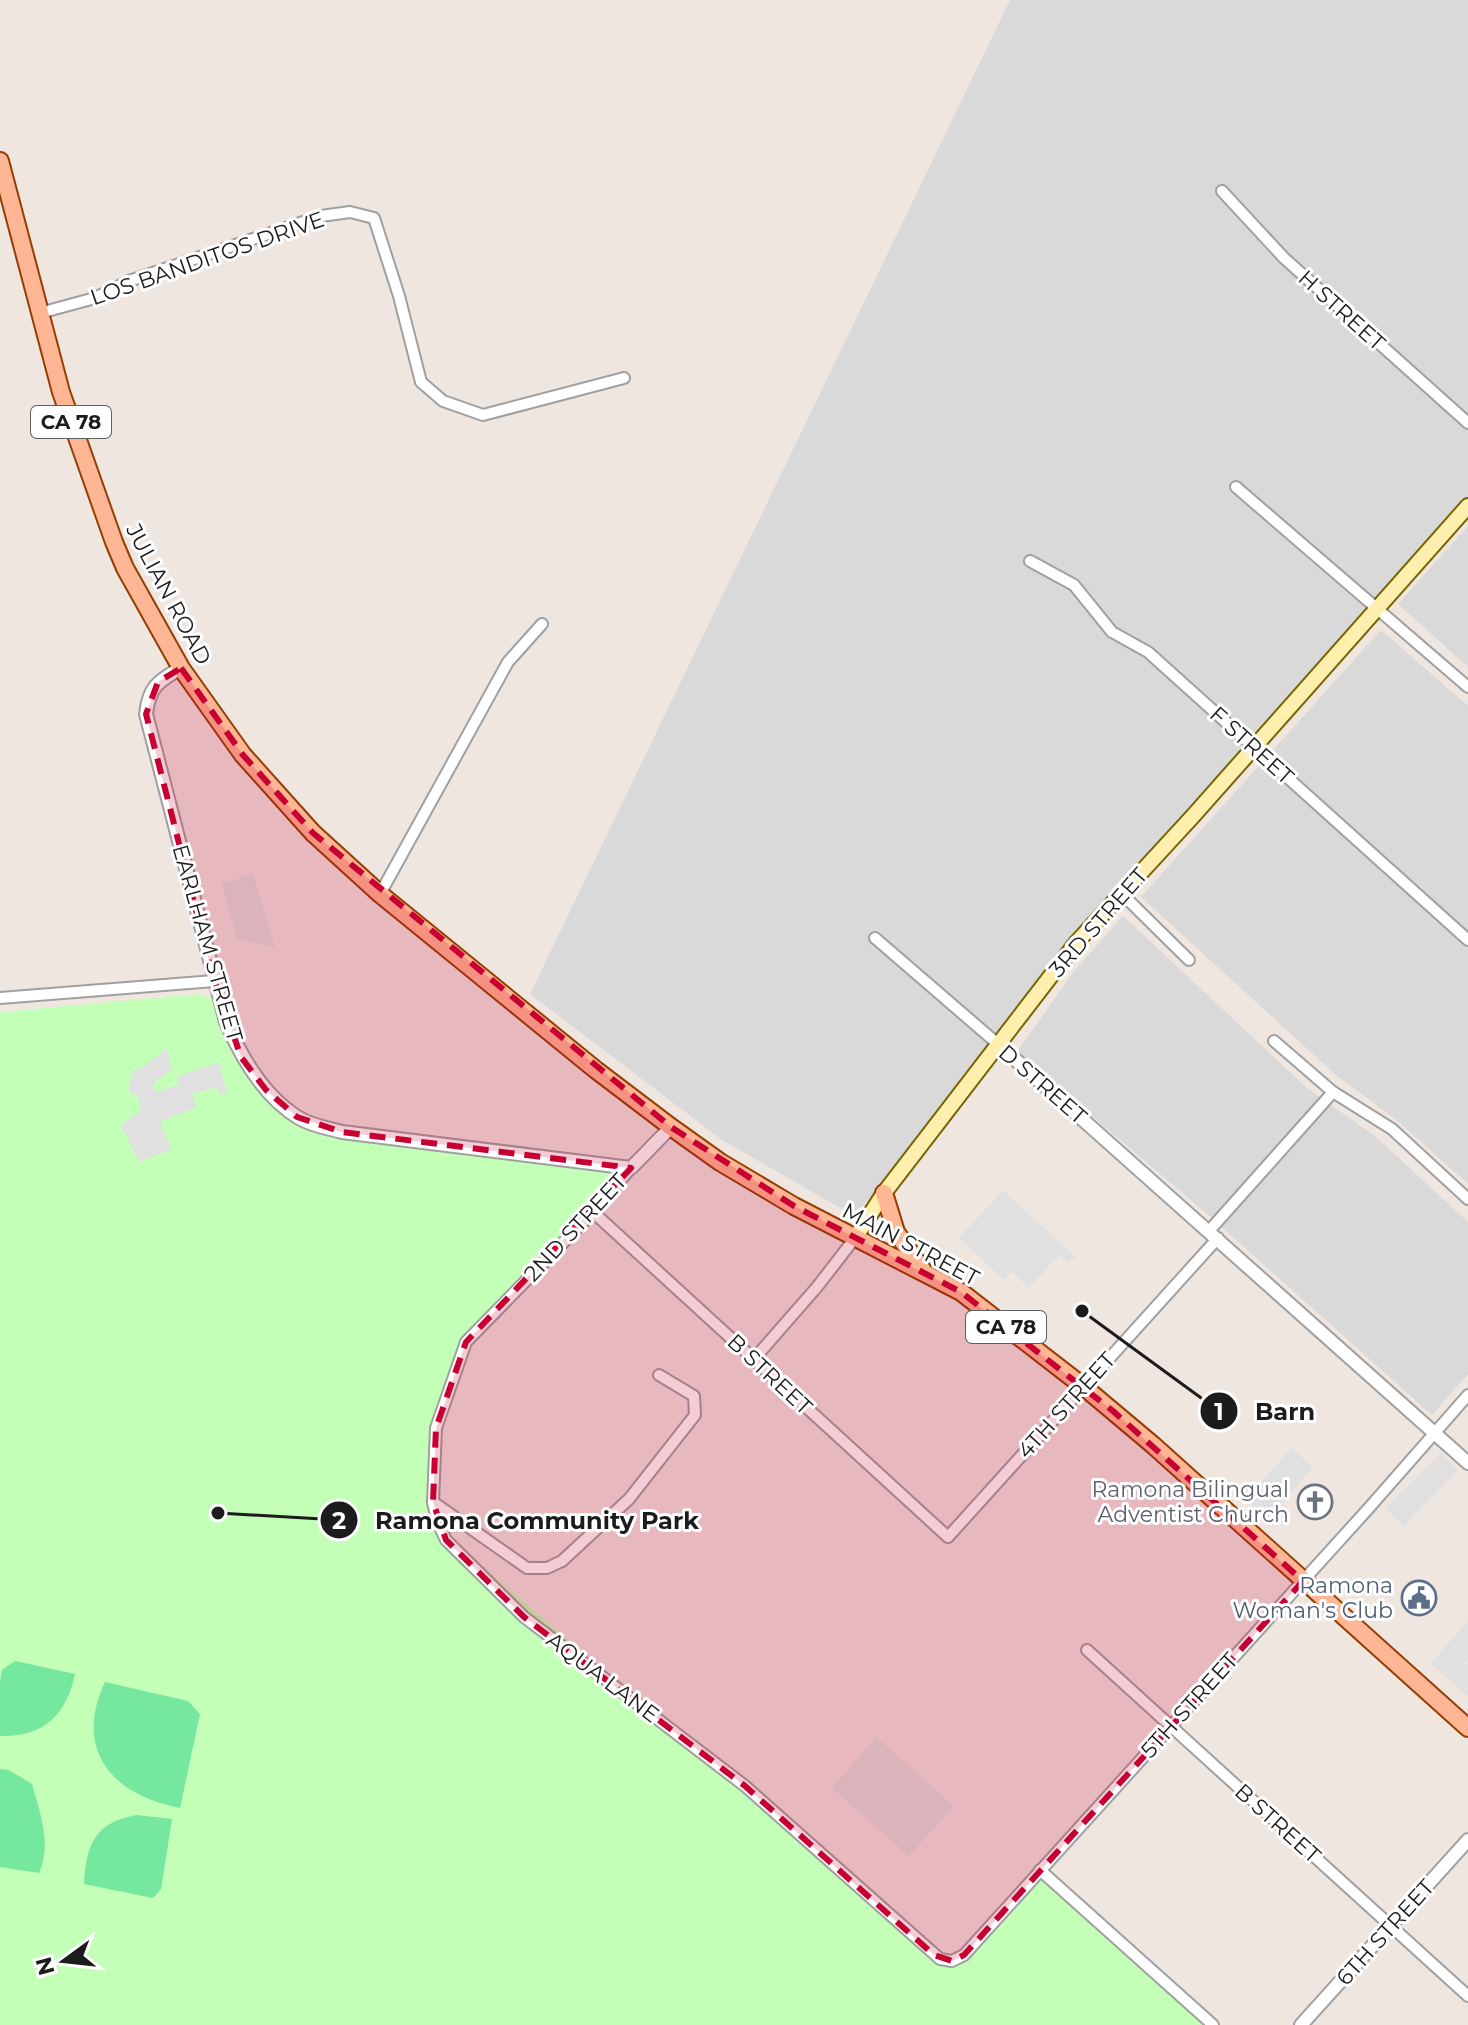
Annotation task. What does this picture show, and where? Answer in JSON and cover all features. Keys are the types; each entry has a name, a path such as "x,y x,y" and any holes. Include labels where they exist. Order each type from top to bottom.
{"main road":[{"name":"JULIAN ROAD","path":"0,161 72,426 114,542 181,668 243,755 313,833 380,894 455,955"},
{"name":"3RD STREET","path":"855,1238 884,1193 1077,942 1468,506"},
{"name":"MAIN STREET","path":"455,955 671,1127 720,1162 794,1206 961,1292 1153,1445 1468,1728"},
{"path":"884,1193 896,1232 925,1274"}],"street":[{"name":"H STREET","path":"1222,191 1284,258 1468,423"},
{"name":"LOS BANDITOS DRIVE","path":"40,313 95,298 129,281 321,216 350,212 374,218 399,296 421,382 443,401 483,415 624,378"},
{"path":"1236,487 1468,687"},
{"name":"F STREET","path":"1030,561 1074,585 1112,632 1148,652 1468,940"},
{"path":"380,894 508,662 542,624"},
{"name":"EARLHAM STREET","path":"181,668 158,682 148,699 146,714 226,1022 241,1057 266,1090 297,1117 342,1132 631,1168"},
{"path":"1121,893 1189,960"},
{"name":"D STREET","path":"875,938 1214,1234 1468,1463"},
{"path":"0,998 214,981"},
{"path":"1274,1041 1333,1092 1392,1129 1468,1199"},
{"name":"4TH STREET","path":"948,1537 1084,1387 1333,1092"},
{"name":"2ND STREET","path":"478,1328 593,1212 671,1127"},
{"name":"B STREET","path":"593,1212 948,1537"},
{"name":"3RD STREET","path":"754,1359 855,1238"},
{"name":"AQUA LANE","path":"478,1328 466,1342 436,1428 433,1502 446,1540 524,1617 745,1786 934,1955"},
{"path":"433,1502 527,1568 547,1568 562,1561 629,1499 695,1415 694,1396 659,1375"},
{"name":"5TH STREET","path":"934,1955 952,1961 964,1955 1468,1395"},
{"name":"B STREET","path":"1087,1650 1468,1996"},
{"name":"6TH STREET","path":"1301,2025 1468,1840"},
{"path":"1040,1870 1213,2025"}],"highlighted area":[{"path":"181,668 243,755 313,833 671,1127 794,1206 961,1292 1113,1411 1303,1581 964,1955 952,1961 934,1955 745,1786 524,1617 446,1540 433,1502 436,1428 466,1342 631,1168 342,1132 297,1117 266,1090 241,1057 212,973 146,714 158,682"}],"shaded area":[{"path":"1010,0 1468,0 1468,500 854,1216 722,1140 530,994"},
{"path":"1468,526 1468,667 1398,604"},
{"path":"1381,630 1468,706 1468,1184 1393,1117 1337,1076 1141,897"},
{"path":"253,874 275,948 237,939 222,884"},
{"path":"1123,916 1307,1088 1375,1136 1468,1222 1468,1374 1432,1415 1207,1214 1017,1052 1074,971"},
{"path":"167,1048 172,1069 155,1081 153,1089 159,1091 179,1085 177,1076 219,1062 227,1092 220,1095 216,1087 192,1094 196,1107 160,1122 171,1149 139,1162 121,1125 140,1111 138,1095 130,1094 130,1082 133,1071"},
{"path":"1003,1190 1075,1257 1069,1263 1059,1255 1029,1288 1012,1272 1004,1280 959,1238"},
{"path":"1291,1448 1313,1467 1267,1519 1246,1500"},
{"path":"1441,1453 1458,1470 1403,1526 1386,1509"},
{"path":"1468,1620 1468,1659 1452,1677 1468,1661 1468,1697 1431,1664"},
{"path":"876,1737 954,1806 909,1856 832,1788"}],"green space":[{"path":"198,994 220,1001 234,1043 290,1111 342,1133 637,1162 478,1327 439,1414 436,1519 453,1541 934,1954 955,1960 1040,1871 1212,2025 0,2025 0,1012"},
{"path":"15,1661 75,1674 66,1702 50,1721 29,1733 0,1736 2,1670"},
{"path":"105,1682 188,1701 200,1714 180,1808 135,1792 105,1766 97,1748 94,1729 96,1706"},
{"path":"0,1769 9,1770 32,1784 45,1840 39,1873 0,1867"},
{"path":"136,1815 172,1819 161,1889 153,1898 84,1884 87,1858 95,1838 110,1824"}],"place":[{"name":"Barn","path":"1082,1311"},
{"name":"Ramona Bilingual Adventist Church","path":"1315,1502"},
{"name":"Ramona Community Park","path":"218,1513"},
{"name":"Ramona Woman's Club","path":"1419,1598"}]}
